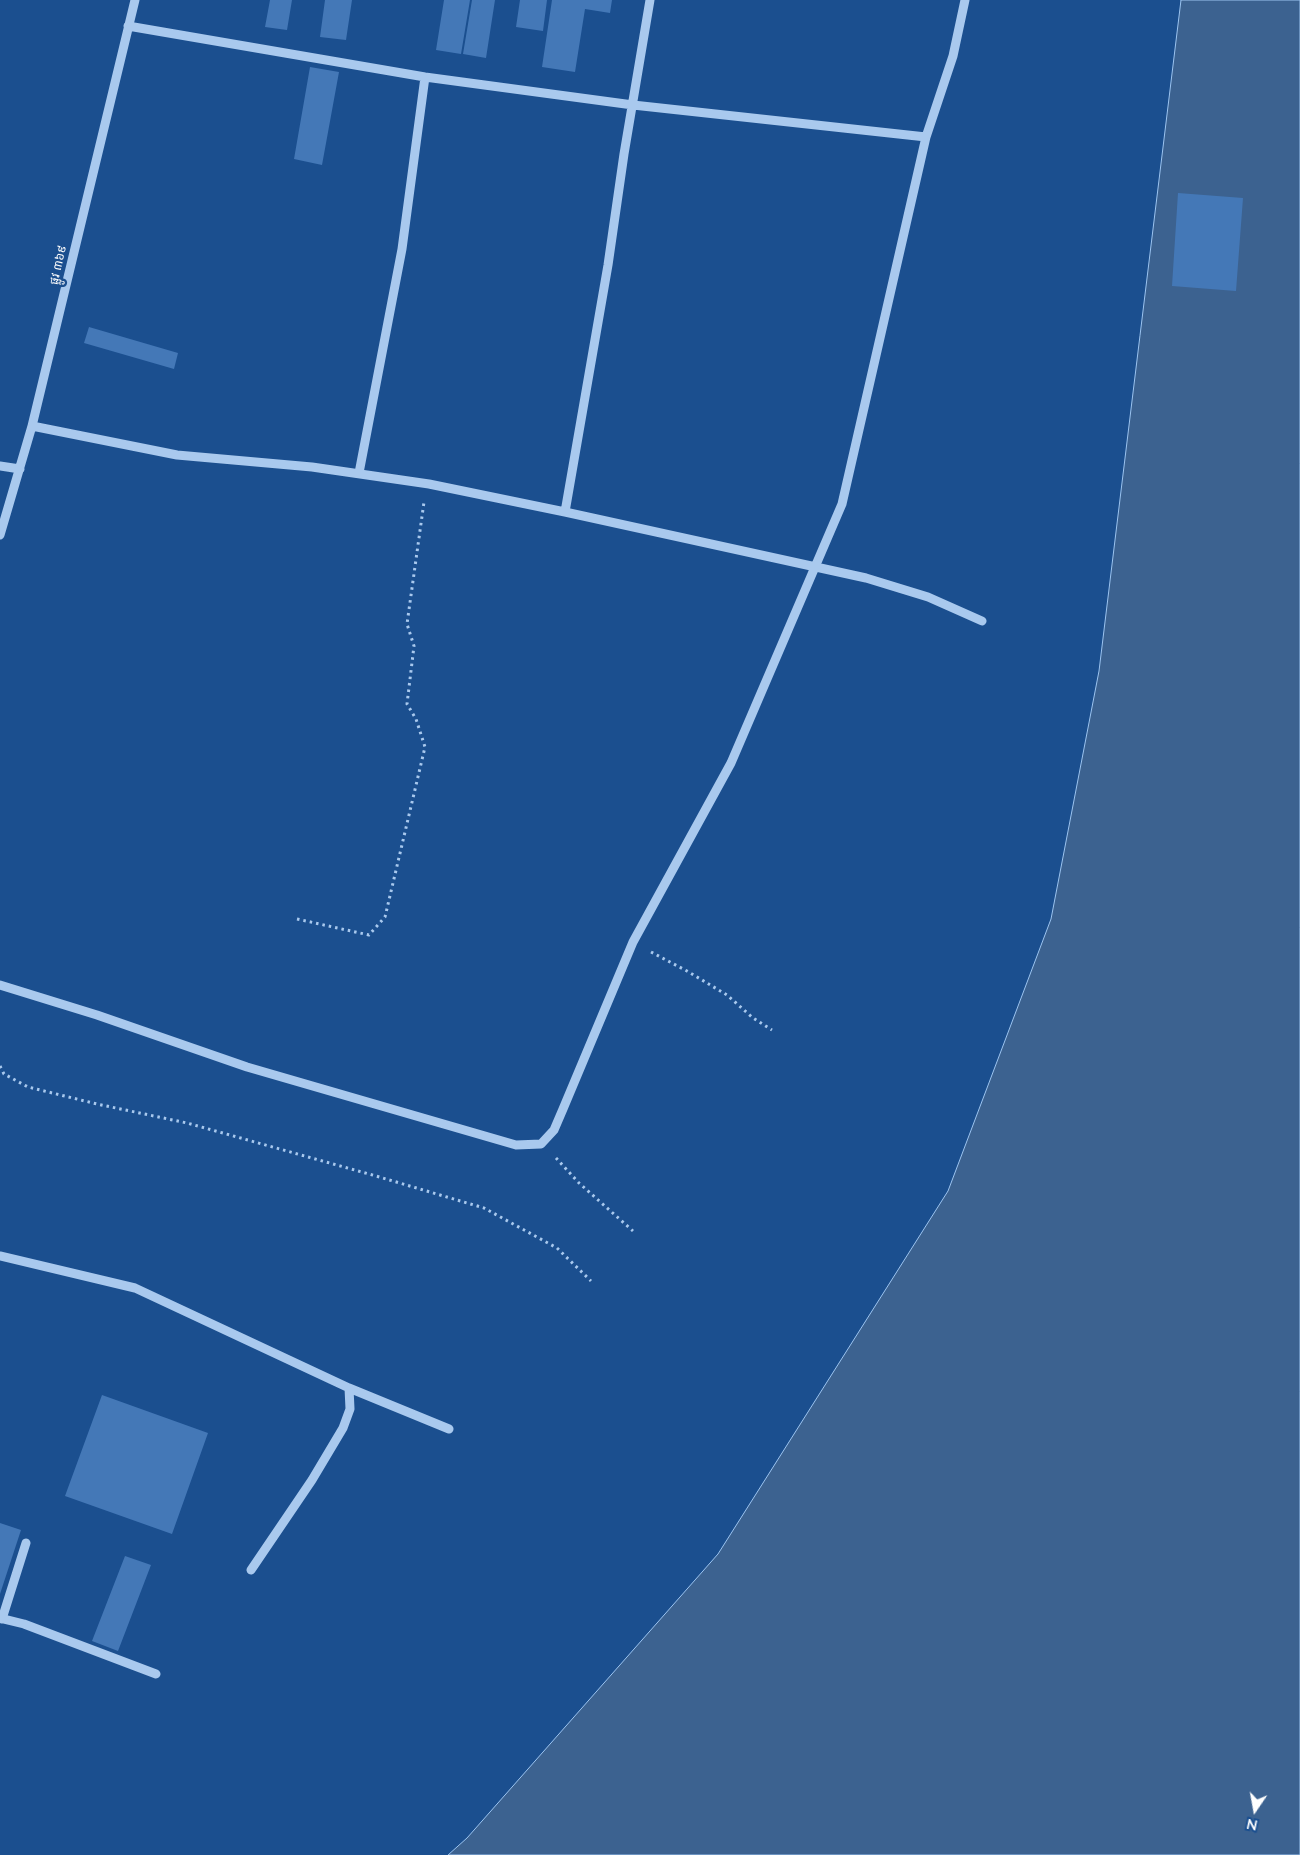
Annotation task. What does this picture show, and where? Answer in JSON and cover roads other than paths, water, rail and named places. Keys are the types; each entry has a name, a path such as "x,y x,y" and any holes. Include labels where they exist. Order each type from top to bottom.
{"street":[{"name":"ផ្លូវ ៣៦៩","path":"0,535 32,426 135,0"},
{"path":"565,512 608,265 624,154 650,0"},
{"path":"0,985 295,1081 516,1145 541,1144 554,1130 564,1109 633,942 731,763 842,504 926,137 953,56 965,0"},
{"path":"128,26 425,77 633,105 926,137"},
{"path":"359,473 402,249 425,77"},
{"path":"32,426 177,455 312,467 429,484 866,578 928,598 982,620"},
{"path":"0,466 20,469"},
{"path":"0,1256 135,1288 349,1388 449,1429"},
{"path":"250,1570 312,1480 343,1428 350,1409 349,1388"},
{"path":"26,1543 1,1618 24,1624 156,1674"}],"water":[{"path":"1181,0 1300,0 1300,1855 448,1855 467,1838 718,1554 948,1191 1051,919 1099,671"}]}
